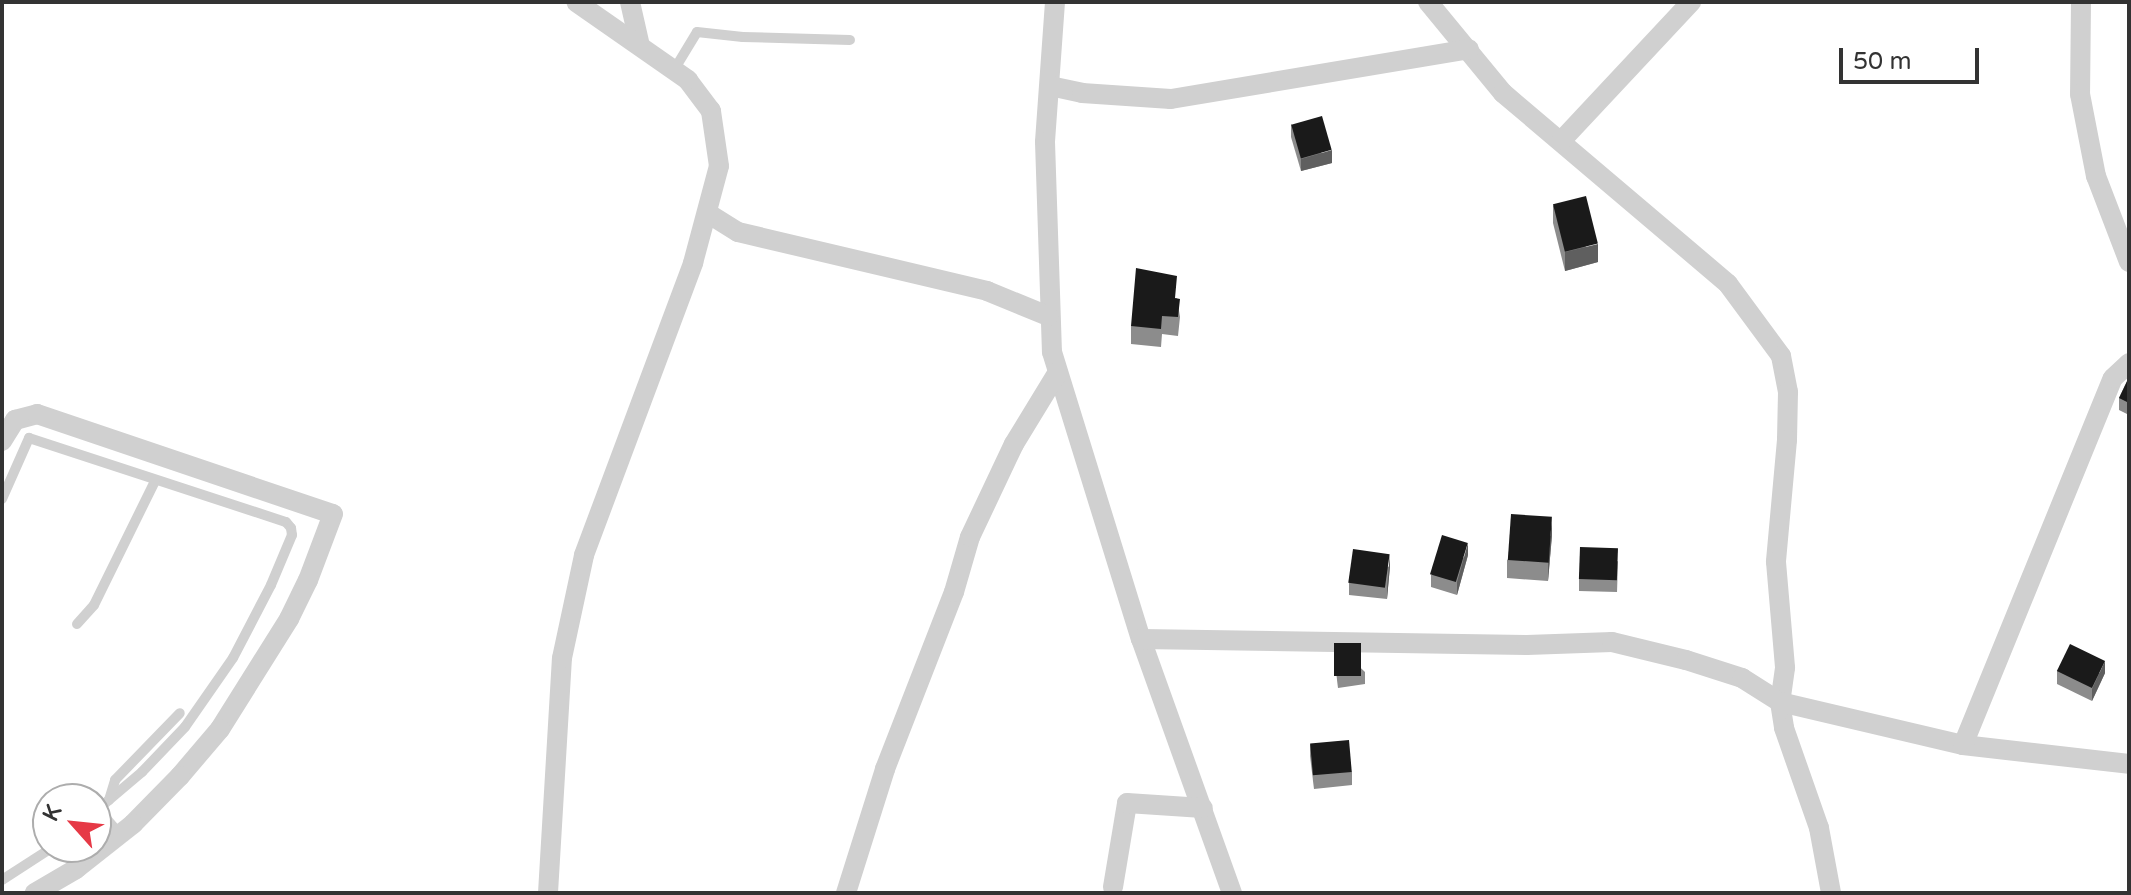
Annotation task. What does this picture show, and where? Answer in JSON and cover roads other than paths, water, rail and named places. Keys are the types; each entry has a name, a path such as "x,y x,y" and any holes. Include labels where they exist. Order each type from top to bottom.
{"street":[{"path":"548,893 562,658 584,555 709,214 719,166 711,111 688,80 576,2"},
{"path":"630,2 640,46"},
{"path":"1055,2 1045,142 1048,316 1058,372 1141,639 1232,893"},
{"path":"1428,2 1503,93 1728,284 1781,356 1788,392 1776,562 1785,668 1780,702 1784,728 1819,828 1831,893"},
{"path":"1562,140 1691,2"},
{"path":"2081,2 2080,94 2096,176 2129,262"},
{"path":"1050,86 1082,93 1171,99 1469,49"},
{"path":"709,214 738,232 987,291 1048,316"},
{"path":"1963,745 2113,378 2129,363"},
{"path":"846,893 885,769 954,592 970,537 1014,444 1058,372"},
{"path":"2,441 15,420 37,414 333,514 308,580 244,693 180,776 120,834 76,869 35,893"},
{"path":"1141,639 1527,645 1612,642 1686,660 1742,678 1780,702 1963,745 2129,764"},
{"path":"1113,887 1127,803 1203,808"}],"lane":[{"path":"674,70 697,32 743,37 850,40"},
{"path":"2,499 29,438 286,522 292,535 271,585 233,658 185,727 112,797"},
{"path":"77,624 94,605 155,481"},
{"path":"112,790 115,780 180,713"},
{"path":"112,826 120,834"},
{"path":"2,880 32,861"}]}
